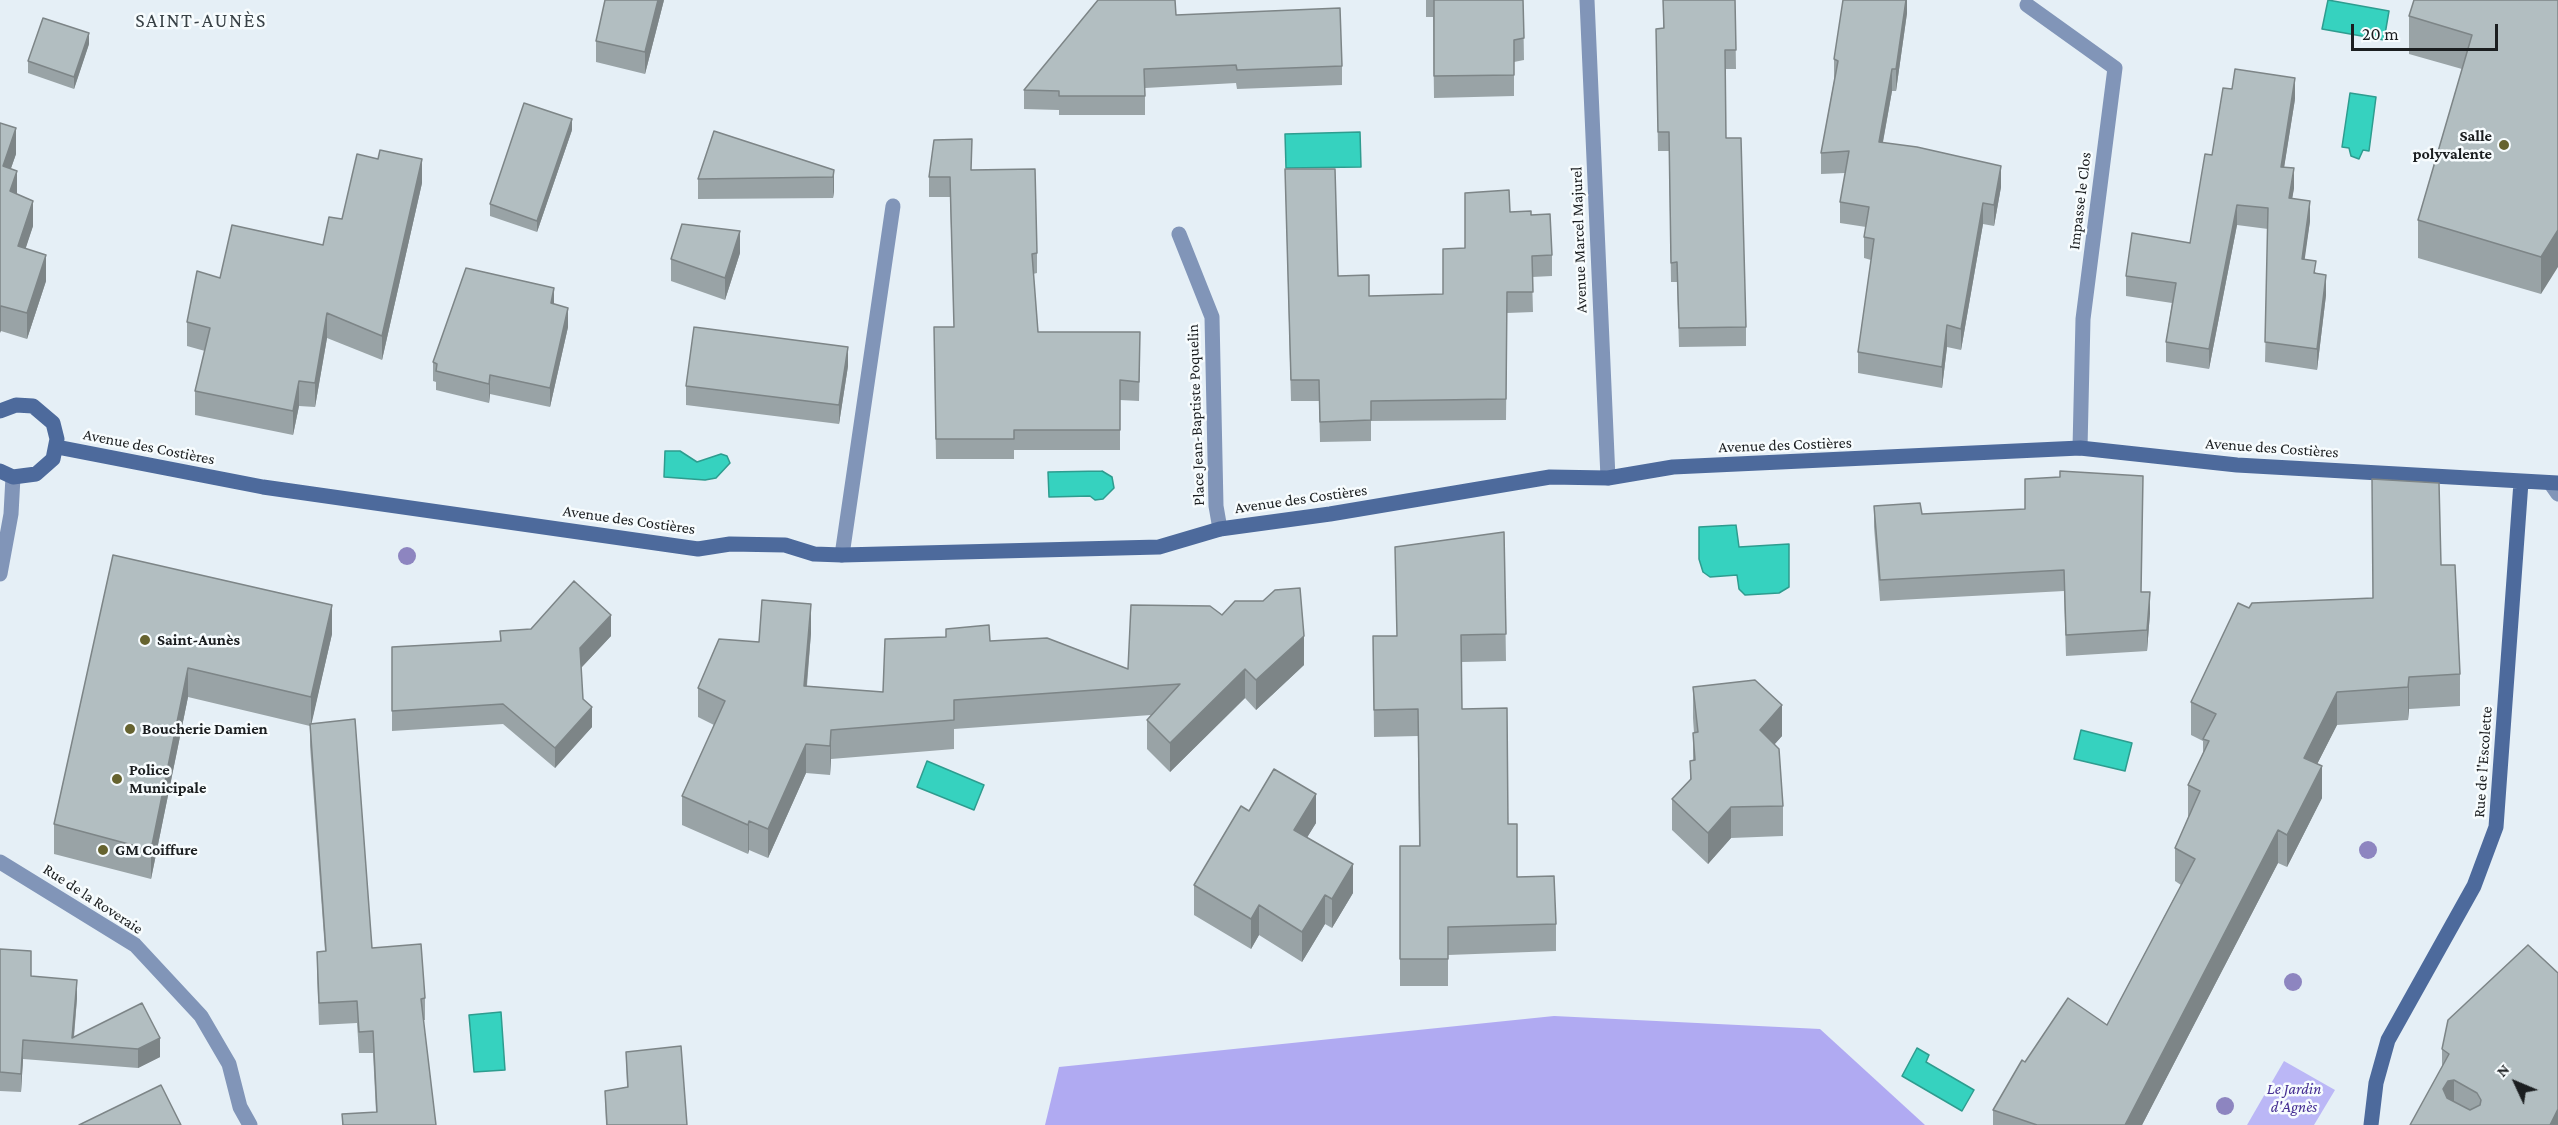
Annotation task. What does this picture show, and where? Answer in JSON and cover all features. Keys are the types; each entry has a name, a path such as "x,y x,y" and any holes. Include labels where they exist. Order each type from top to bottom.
{"street":[{"name":"Avenue Marcel Majurel","path":"1587,0 1608,478"},
{"name":"Impasse le Clos","path":"2027,5 2115,68 2083,319 2080,448"},
{"path":"842,555 893,206"},
{"name":"Place Jean-Baptiste Poquelin","path":"1179,234 1212,317 1216,506 1220,529"},
{"path":"0,411 24,405 41,410 56,430 57,447 53,459 36,474 6,474 11,514 0,574"},
{"name":"Avenue des Costières","path":"57,447 263,487 698,549 730,544 785,545 814,554 842,555 1159,547 1220,529 1330,514 1550,477 1608,478 1673,467 2080,448 2237,465 2521,482 2556,487"},
{"name":"Rue de l'Escolette","path":"2371,1125 2376,1083 2388,1040 2474,886 2496,827 2521,482"},
{"name":"Rue de la Roveraie","path":"0,862 135,945 201,1016 229,1064 240,1107 250,1125"}],"green space":[{"name":"Le Jardin d'Agnès","path":"2284,1061 2335,1090 2314,1125 2247,1125"}],"shaded area":[{"path":"2328,0 2389,11 2384,40 2322,29"},
{"path":"2350,93 2376,97 2369,151 2363,150 2359,159 2351,156 2349,148 2342,147"},
{"path":"1360,132 1361,167 1286,168 1285,134"},
{"path":"665,451 680,451 697,462 721,454 727,456 730,463 716,478 705,480 664,477"},
{"path":"1102,471 1112,477 1114,488 1103,499 1095,500 1090,496 1049,497 1048,472"},
{"path":"1736,525 1739,547 1789,544 1789,587 1779,593 1745,595 1739,589 1737,575 1710,577 1703,572 1699,559 1699,527"},
{"path":"2081,730 2132,743 2125,771 2074,759"},
{"path":"927,761 984,785 974,810 917,787"},
{"path":"501,1012 505,1070 474,1072 469,1015"},
{"path":"1554,1016 1820,1029 1925,1125 1045,1125 1059,1067"},
{"path":"1917,1048 1929,1055 1926,1062 1974,1090 1962,1111 1902,1076"}],"building":[{"path":"605,0 658,0 645,52 596,41"},
{"path":"1098,0 1175,0 1176,15 1340,8 1342,66 1237,70 1236,65 1144,69 1145,96 1059,96 1059,91 1024,90"},
{"path":"1434,0 1523,0 1524,38 1514,40 1514,75 1434,76"},
{"path":"1663,0 1735,0 1736,50 1725,50 1726,138 1741,138 1746,327 1679,328 1677,262 1671,263 1669,132 1658,132 1656,29 1664,28"},
{"path":"1843,0 1906,0 1896,69 1892,69 1879,142 1917,147 2001,166 1994,205 1983,203 1961,329 1947,325 1942,367 1858,352 1874,239 1864,237 1869,207 1840,202 1849,151 1821,153 1838,61 1834,59"},
{"name":"Salle polyvalente","path":"2414,0 2558,0 2558,230 2541,257 2418,220 2472,35 2409,16"},
{"path":"43,18 89,33 74,77 28,61"},
{"path":"2235,69 2295,78 2281,167 2294,168 2289,198 2310,201 2302,259 2316,261 2314,273 2326,275 2317,349 2265,342 2268,208 2237,205 2209,349 2166,342 2176,283 2126,276 2132,233 2190,243 2205,154 2212,155 2223,88 2232,89"},
{"path":"524,103 572,119 537,221 490,204"},
{"path":"0,123 16,128 3,166 17,171 10,191 33,201 18,246 46,255 27,313 1,306 0,308"},
{"path":"714,131 834,170 833,177 698,179"},
{"path":"972,139 971,170 1035,169 1037,253 1032,254 1038,332 1140,332 1139,382 1120,380 1120,430 1014,430 1014,439 936,439 934,327 954,327 950,177 929,177 934,140"},
{"path":"380,150 422,159 382,336 327,313 315,383 299,381 293,411 195,391 210,328 187,322 197,271 220,278 232,225 323,245 329,217 342,219 357,154 378,159"},
{"path":"1285,169 1335,169 1338,276 1369,275 1369,296 1443,294 1443,249 1465,248 1465,193 1509,190 1510,212 1531,211 1531,215 1550,214 1552,255 1532,256 1533,292 1507,292 1506,399 1371,401 1371,420 1320,422 1319,380 1291,380"},
{"path":"682,224 740,231 725,278 671,259"},
{"path":"466,268 554,288 551,303 568,308 550,388 490,375 489,384 436,371 437,364 433,362"},
{"path":"694,327 848,347 839,405 686,386"},
{"path":"2060,471 2143,476 2141,592 2150,592 2147,630 2066,635 2064,570 1880,580 1874,506 1920,503 1922,514 2025,509 2025,479 2060,477"},
{"path":"2372,479 2439,483 2441,565 2455,565 2460,674 2409,677 2408,687 2337,692 2304,758 2322,766 2287,835 2278,830 2125,1125 2037,1125 1993,1110 2022,1060 2025,1062 2068,998 2107,1025 2195,859 2175,848 2200,791 2188,785 2209,741 2203,739 2216,714 2191,702 2238,603 2249,608 2252,603 2373,598"},
{"path":"1504,532 1506,634 1461,635 1462,709 1507,708 1508,824 1517,824 1517,877 1554,876 1556,924 1448,927 1448,959 1400,959 1400,846 1420,846 1418,709 1374,710 1373,636 1397,636 1395,547"},
{"path":"113,555 332,605 311,697 188,668 151,850 54,824"},
{"path":"574,581 611,615 580,648 583,699 592,707 555,748 503,704 392,711 392,647 501,641 500,631 531,629"},
{"path":"1300,588 1304,636 1256,680 1245,669 1170,743 1147,720 1180,684 954,700 954,720 831,730 830,746 806,744 768,829 749,821 748,825 682,796 725,701 698,688 719,639 759,642 762,600 811,604 804,686 883,692 885,639 946,637 946,629 989,625 990,641 1047,638 1128,669 1131,605 1210,606 1222,615 1235,601 1263,601 1275,590"},
{"path":"1755,680 1782,705 1760,730 1779,749 1783,806 1731,807 1708,833 1672,799 1691,779 1690,761 1695,760 1693,733 1698,732 1693,687"},
{"path":"355,719 372,948 421,944 425,998 421,999 436,1125 343,1125 342,1114 377,1112 373,1031 359,1032 357,1001 319,1003 317,952 326,951 310,724"},
{"path":"1274,769 1316,794 1294,830 1353,864 1332,899 1325,895 1302,932 1259,905 1251,919 1194,885 1241,806 1249,811"},
{"path":"2528,945 2558,973 2558,1109 2550,1125 2410,1125 2449,1054 2442,1049 2448,1020","holes":["2454,1080 2477,1093 2481,1100 2480,1105 2470,1110 2447,1098 2443,1089 2448,1081"]},
{"path":"0,949 31,951 31,976 77,980 72,1038 142,1003 160,1038 138,1049 23,1040 21,1074 0,1072"},
{"path":"681,1046 687,1125 607,1125 605,1091 628,1087 626,1052"},
{"path":"161,1085 181,1125 79,1125"}],"place":[{"name":"Salle polyvalente","path":"2504,145"},
{"name":"Saint-Aunès","path":"145,640"},
{"name":"Boucherie Damien","path":"130,729"},
{"name":"Police Municipale","path":"117,779"},
{"name":"GM Coiffure","path":"103,850"}],"district":[{"name":"SAINT-AUNÈS","path":"201,21"}]}
